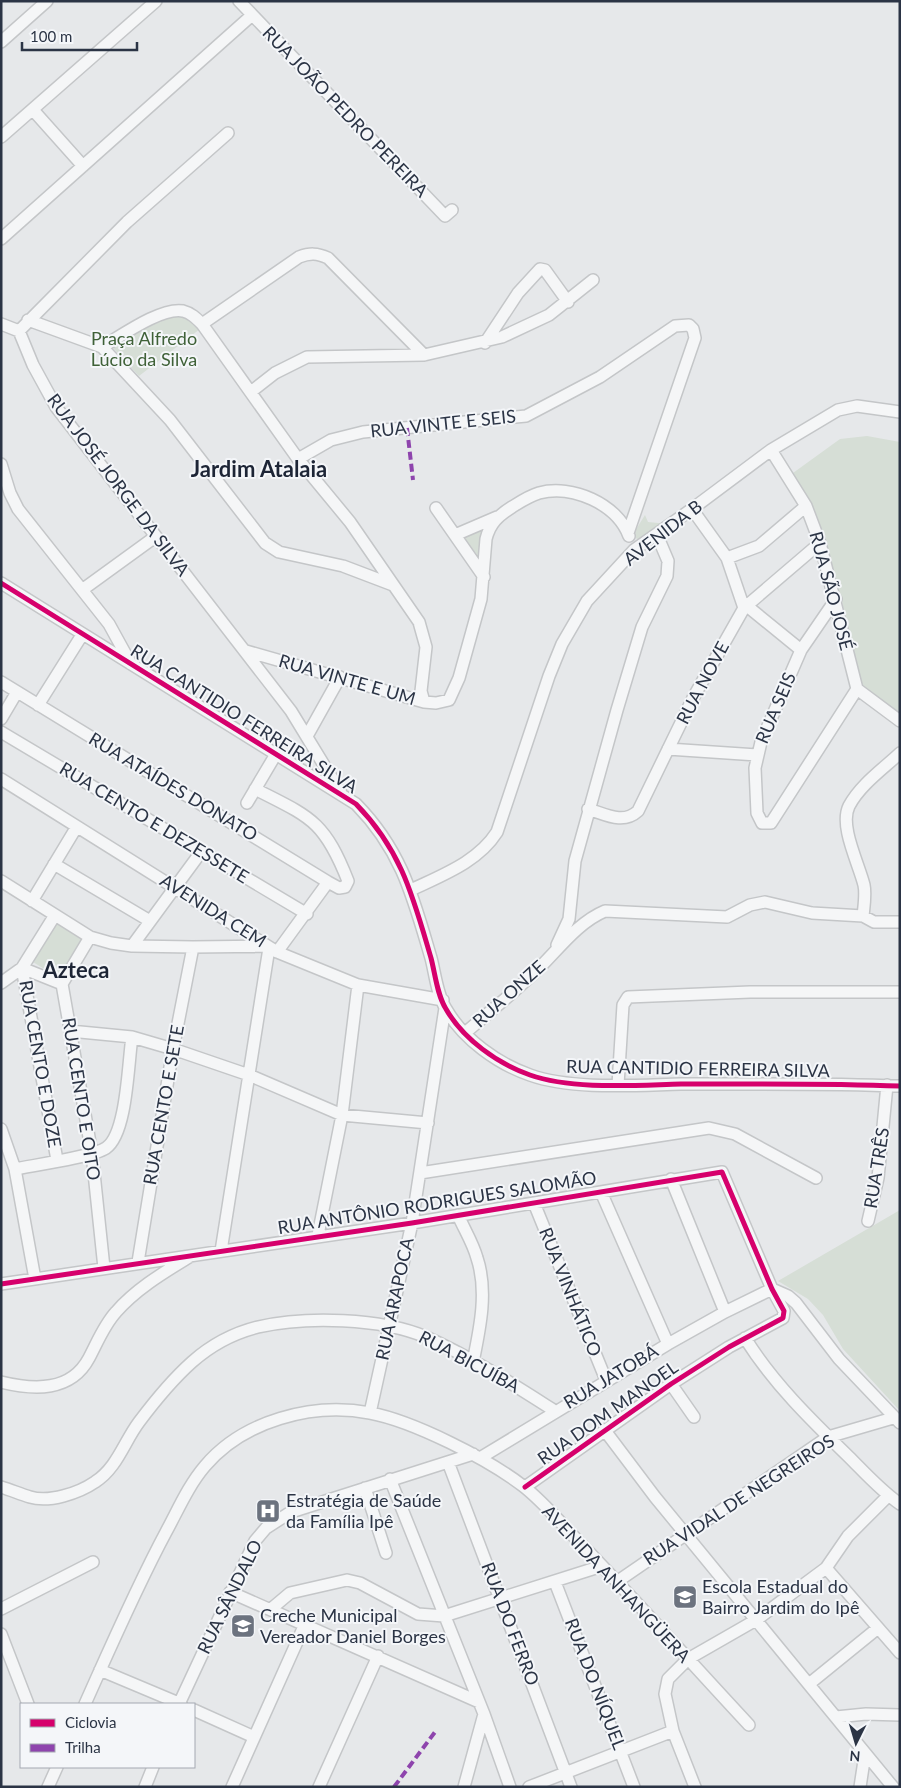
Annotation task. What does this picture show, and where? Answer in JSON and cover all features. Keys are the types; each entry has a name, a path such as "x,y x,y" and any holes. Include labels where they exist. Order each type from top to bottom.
{"street":[{"path":"1,42 47,1"},
{"path":"1,137 156,1"},
{"name":"RUA JOÃO PEDRO PEREIRA","path":"239,1 445,216 452,210"},
{"path":"1,239 252,16"},
{"path":"33,110 83,166"},
{"path":"1,324 19,331 127,222 228,133"},
{"path":"202,324 299,258 309,254 319,254 328,258 424,355"},
{"path":"485,343 518,293 540,269 545,270 568,302"},
{"path":"252,391 274,373 307,357 424,355 485,343 516,332 549,315 594,280"},
{"path":"102,347 168,312 183,311 202,324 252,391 298,459 350,522 418,622 424,634 426,647 421,691 424,702"},
{"path":"28,320 102,347 170,420 264,544 279,552 343,566 393,585"},
{"name":"RUA VINTE E SEIS","path":"298,459 331,440 363,432 526,416 600,377 675,326 689,325 693,329 695,338 628,533"},
{"name":"RUA JOSÉ JORGE DA SILVA","path":"19,331 33,365 56,406 156,538 246,651 307,736 341,794"},
{"name":"AVENIDA B","path":"411,890 457,868 491,841 497,832 549,676 562,644 587,601 634,550 692,510 771,450 838,410 857,406 900,412"},
{"name":"RUA SÃO JOSÉ","path":"771,450 806,506 820,543 836,599 856,689"},
{"path":"1,464 10,493 18,509 109,624 131,665"},
{"path":"455,535 497,517 527,498 539,493 567,492 583,496 611,510 628,533 634,550"},
{"path":"727,558 759,546 806,506"},
{"path":"436,508 484,577"},
{"path":"692,510 727,558 746,607 801,650"},
{"path":"484,577 486,539 488,530 497,517"},
{"path":"552,955 569,919 575,861 588,809 642,627 667,576 668,561 657,535"},
{"path":"82,590 156,538"},
{"name":"RUA NOVE","path":"588,809 619,819 633,816 638,811 693,698 746,607 820,543"},
{"name":"RUA VINTE E UM","path":"246,651 424,702 436,703 448,700 459,678 481,599 484,577"},
{"name":"RUA CANTIDIO FERREIRA SILVA","path":"1,583 356,804 374,823 397,857 411,890 444,1004 465,1033 501,1063 532,1076 561,1082 618,1085 800,1083 900,1086"},
{"name":"RUA SEIS","path":"836,599 801,650 757,755 758,820 766,825 772,823 777,818 798,780 856,689"},
{"path":"38,705 82,635"},
{"path":"307,736 340,677"},
{"name":"RUA ATAÍDES DONATO","path":"1,682 328,882 339,888 345,887 348,881 321,828 306,815 255,789"},
{"path":"856,689 900,721"},
{"path":"1,719 17,692"},
{"name":"RUA CENTO E DEZESSETE","path":"1,732 307,914"},
{"path":"668,749 757,755"},
{"path":"863,916 864,885 856,860 846,815 862,789 900,753"},
{"path":"247,802 276,754"},
{"name":"AVENIDA CEM","path":"1,780 76,828 175,886 271,948 358,985 444,1004"},
{"path":"32,901 76,828"},
{"path":"132,946 201,852"},
{"path":"54,864 150,921"},
{"path":"1,881 90,937 132,946 271,948"},
{"path":"221,1251 271,948 307,914 328,882"},
{"name":"RUA ONZE","path":"465,1033 596,914 605,911 727,917 750,905 765,902 812,913 863,916 874,922 900,922"},
{"path":"4,977 22,968 55,915"},
{"path":"22,968 62,984 90,937"},
{"name":"RUA CENTO E SETE","path":"138,1262 173,1049 193,947"},
{"name":"RUA CENTO E DOZE","path":"22,968 57,1160"},
{"name":"RUA CENTO E OITO","path":"62,984 92,1154 104,1268"},
{"path":"318,1235 342,1115 358,985"},
{"path":"618,1085 623,1005 628,997 750,992 900,992"},
{"name":"RUA ARAPOCA","path":"370,1413 412,1223 444,1004"},
{"path":"70,1031 132,1037 173,1049 249,1075 342,1115 428,1123"},
{"path":"15,1169 92,1154 106,1148 113,1141 117,1132 132,1037"},
{"name":"RUA TRÊS","path":"868,1221 878,1178 887,1085"},
{"path":"420,1173 709,1128 735,1134 816,1178"},
{"path":"1,1129 15,1169 35,1278"},
{"name":"RUA ANTÔNIO RODRIGUES SALOMÃO","path":"1,1284 318,1235 412,1223 718,1171 723,1173 784,1315"},
{"path":"671,1179 725,1312"},
{"path":"601,1192 668,1344"},
{"name":"RUA VINHÁTICO","path":"534,1203 606,1380"},
{"path":"458,1215 477,1257 481,1278 482,1307 473,1362"},
{"path":"1,1382 26,1387 46,1387 66,1382 76,1376 88,1361 115,1313 154,1278 195,1254"},
{"path":"772,1289 788,1296 796,1303 827,1345 896,1420"},
{"name":"RUA JATOBÁ","path":"477,1456 668,1344 725,1312 772,1289"},
{"name":"RUA DOM MANOEL","path":"524,1487 606,1432 672,1384 745,1338 781,1320 784,1315"},
{"name":"RUA BICUÍBA","path":"1,1487 31,1498 41,1498 72,1493 95,1482 112,1467 138,1422 191,1363 233,1336 258,1327 313,1322 356,1323 390,1327 427,1338 502,1377 555,1411"},
{"path":"745,1338 773,1379 828,1437 888,1496 900,1504"},
{"path":"672,1384 694,1417"},
{"name":"AVENIDA ANHANGÜERA","path":"85,1703 141,1580 192,1483 224,1446 254,1429 293,1415 336,1411 370,1413 420,1430 477,1456 524,1487 618,1581 749,1725"},
{"name":"RUA VIDAL DE NEGREIROS","path":"618,1581 828,1437 896,1420"},
{"path":"606,1432 756,1620 893,1787"},
{"name":"RUA SÂNDALO","path":"180,1703 254,1541 266,1528 292,1512 448,1462 477,1456"},
{"name":"RUA DO FERRO","path":"448,1462 571,1787"},
{"path":"390,1480 484,1714 510,1787"},
{"path":"365,1488 386,1553"},
{"path":"695,1787 673,1731 665,1688 668,1679 688,1659 756,1620 826,1568 848,1536 888,1496"},
{"path":"1,1609 93,1562"},
{"path":"271,1609 290,1594 347,1580 360,1583 418,1614 444,1616 602,1566"},
{"path":"826,1568 900,1653"},
{"name":"RUA DO NÍQUEL","path":"555,1582 622,1751 634,1787"},
{"path":"230,1592 479,1702"},
{"path":"232,1787 304,1624"},
{"path":"809,1684 878,1628"},
{"path":"1,1634 28,1703"},
{"path":"319,1787 378,1656"},
{"path":"100,1670 178,1703"},
{"path":"195,1710 254,1737"},
{"path":"464,1787 484,1714"},
{"path":"836,1717 866,1714 900,1715"},
{"path":"529,1787 673,1731"},
{"path":"860,1787 865,1754"},
{"path":"144,1787 152,1768"},
{"path":"48,1787 54,1769"}],"green space":[{"name":"Praça Alfredo Lúcio da Silva","path":"168,315 185,319 200,329 139,376 113,348"},
{"path":"867,436 900,442 900,718 860,693 841,596 832,574 811,503 793,473 840,439"},
{"path":"645,515 648,522 668,524 640,542 635,537 635,531"},
{"path":"488,526 481,566 463,537"},
{"path":"58,921 84,937 59,978 33,962"},
{"path":"900,1210 900,1411 843,1349 823,1315 808,1299 778,1281"}],"marked path":[{"path":"407,428 413,480"},
{"path":"394,1787 435,1732"}],"cycle path":[{"path":"1,583 356,804 385,839 404,876 431,958 440,997 446,1009 453,1020 472,1040 482,1049 506,1064 530,1075 547,1080 584,1085 845,1084 900,1086"},
{"path":"1,1284 412,1223 722,1172 772,1289 784,1311 783,1318 729,1347 671,1384 525,1487"}],"place":[{"name":"Estratégia de Saúde da Família Ipê","path":"268,1511"},
{"name":"Escola Estadual do Bairro Jardim do Ipê","path":"685,1597"},
{"name":"Creche Municipal Vereador Daniel Borges","path":"243,1626"}],"district":[{"name":"Jardim Atalaia","path":"259,469"},
{"name":"Azteca","path":"76,970"}]}
